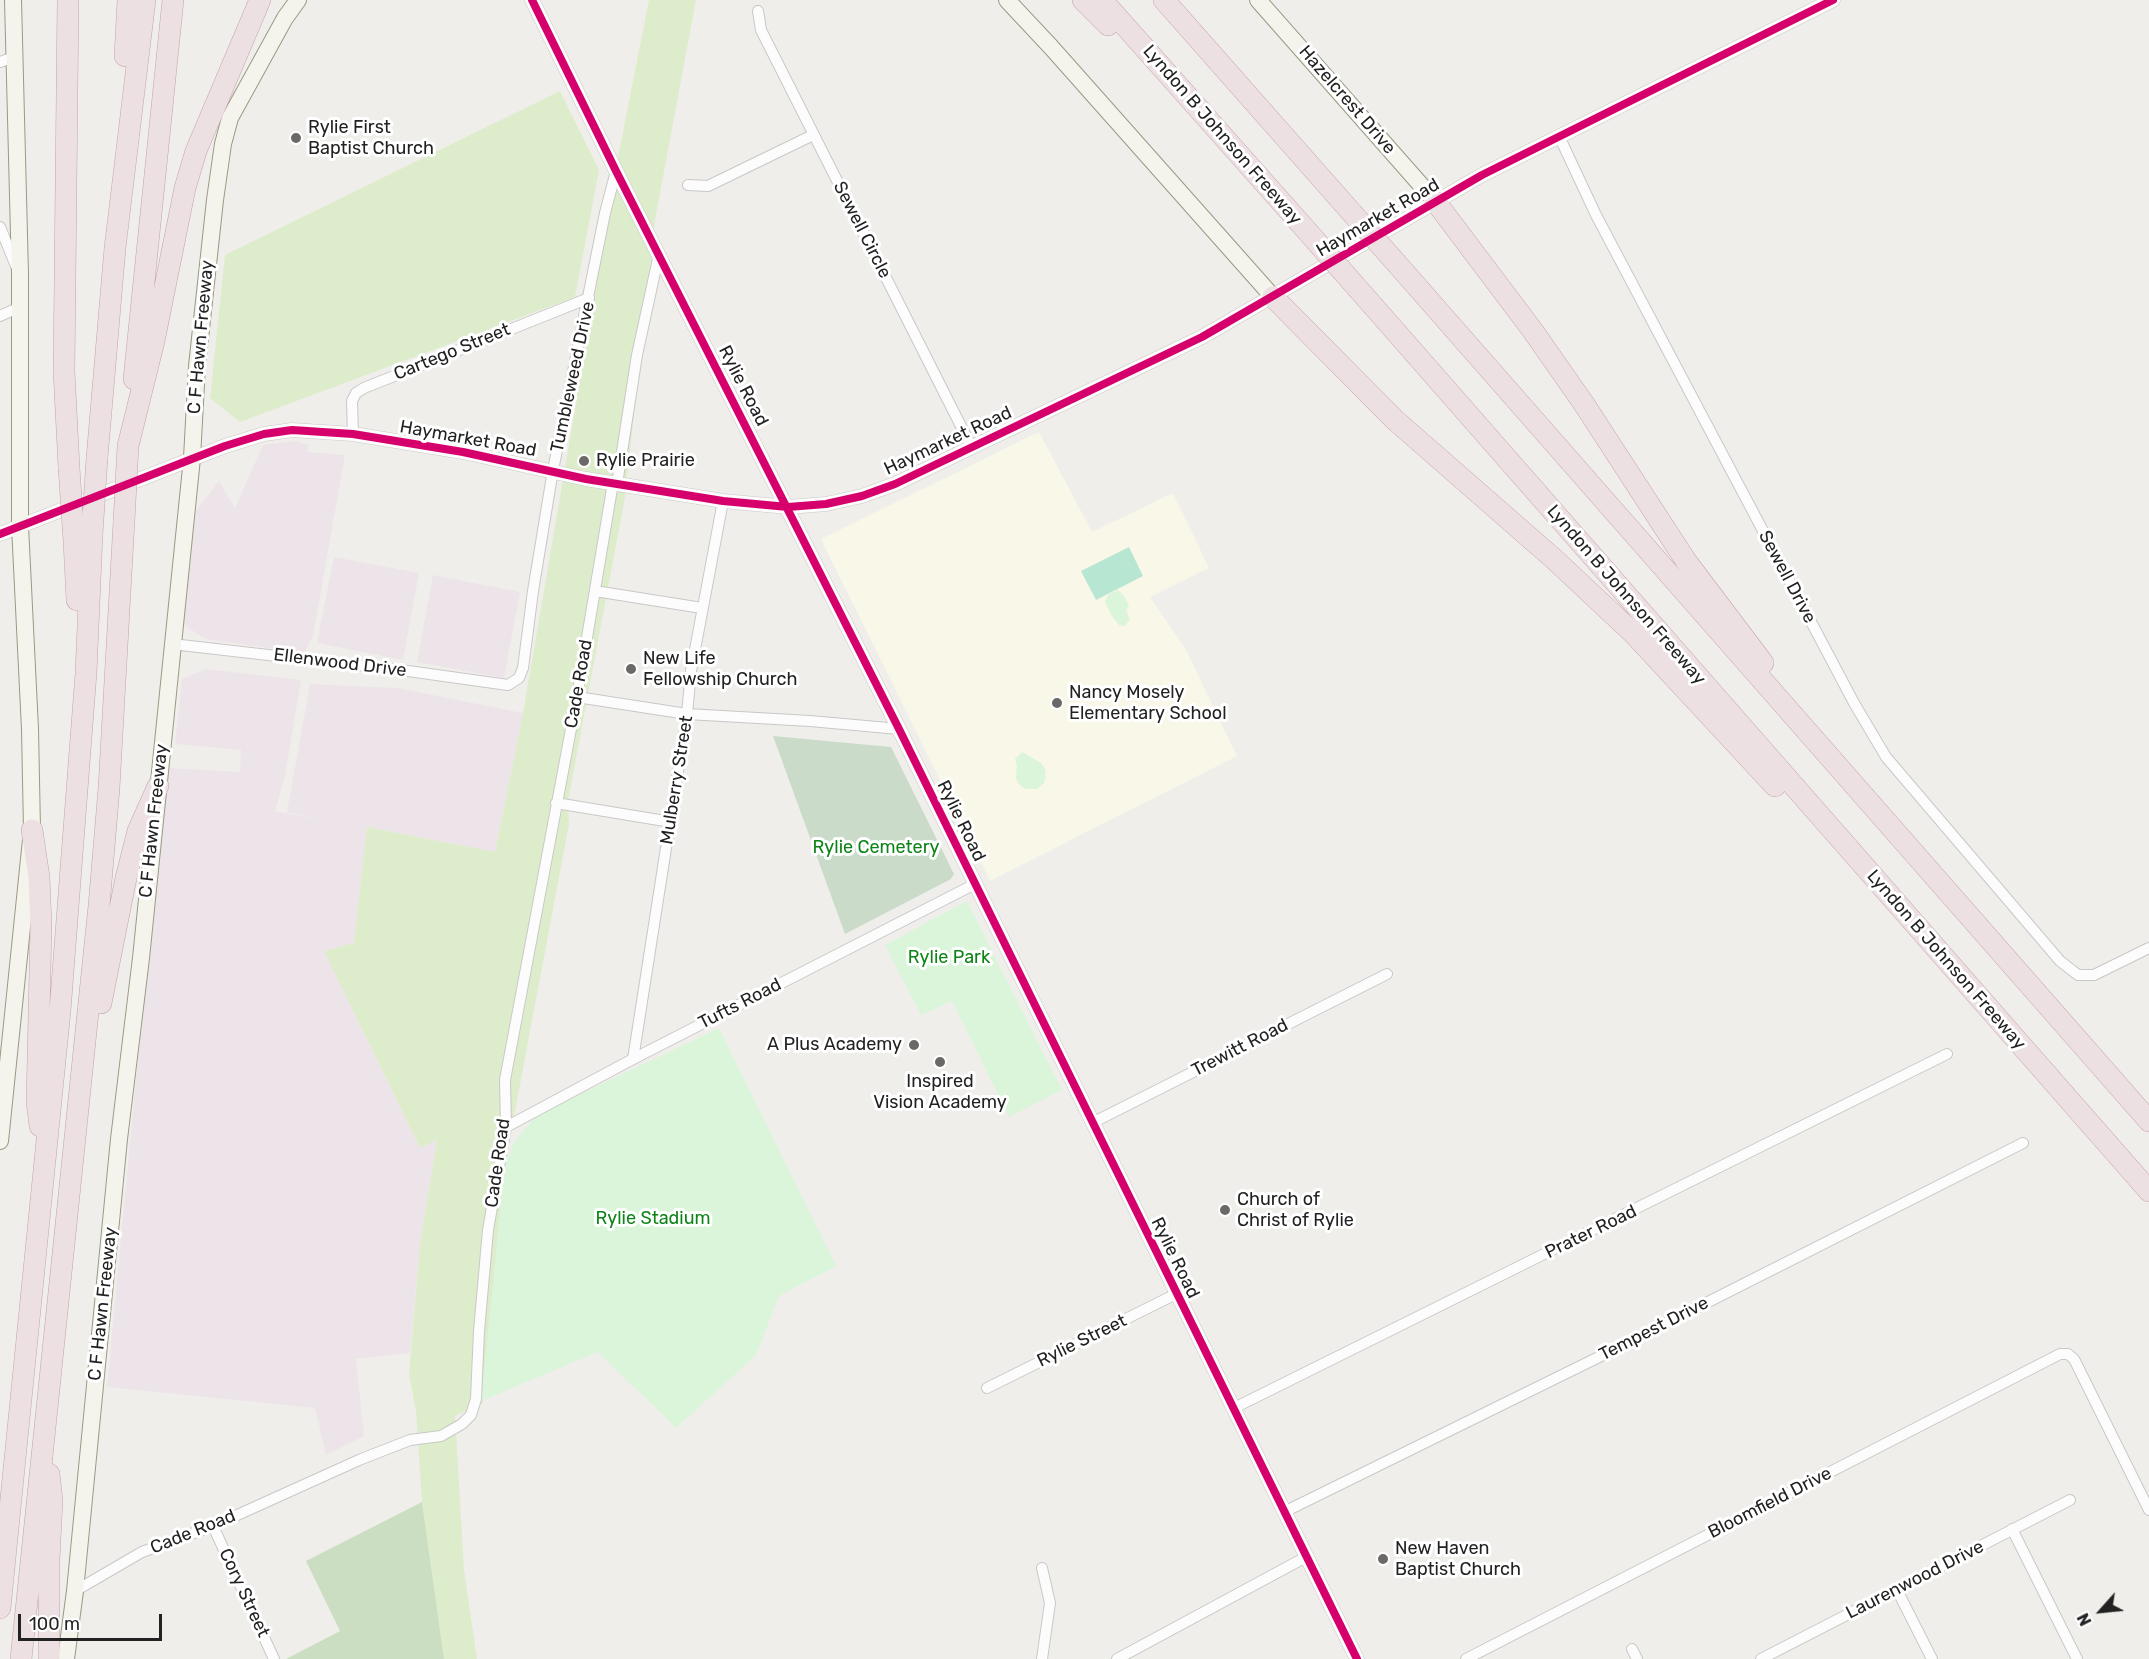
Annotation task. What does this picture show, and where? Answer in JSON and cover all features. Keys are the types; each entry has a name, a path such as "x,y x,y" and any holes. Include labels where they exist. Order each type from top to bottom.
{"highway":[{"path":"0,1608 60,1011 81,734 77,672 77,592 83,538 97,458 115,248 128,0"},
{"path":"115,248 145,0"},
{"path":"21,1659 109,788 128,446 147,239 173,0"},
{"path":"159,140 187,0"},
{"path":"128,446 154,341 184,188 196,151 260,0"},
{"path":"1083,0 1233,147"},
{"name":"Lyndon B Johnson Freeway","path":"1102,0 2149,1191"},
{"path":"1164,0 2149,1121"},
{"path":"68,10 64,371 69,468 83,538"},
{"path":"1435,201 1533,331 1584,404 1686,561 1866,800"},
{"path":"1273,297 1395,420 1554,559 1634,634 1795,808 1964,980"},
{"path":"84,1045 98,1017 138,831 158,786"},
{"path":"32,830 39,877 41,926 37,1102 45,1168"},
{"path":"45,1434 52,1500 49,1560 49,1659"}],"main road":[{"path":"4,0 13,18"},
{"path":"0,1141 32,830 30,729 20,526 20,274 7,60 13,0"},
{"name":"C F Hawn Freeway","path":"66,1659 75,1591 118,1151 132,1039 192,458 197,366 208,246 223,144 230,118 285,18 298,0"},
{"path":"1007,0 1273,297"},
{"name":"Hazelcrest Drive","path":"1258,0 1435,201"}],"street":[{"name":"Rylie Road","path":"532,0 616,171 899,729 1357,1659"},
{"name":"Haymarket Road","path":"0,534 225,446 273,432 292,430 353,434 463,452 586,479 723,501 788,507 826,504 862,496 895,484 972,448 1202,337 1435,201 1559,136 1833,0"},
{"name":"Sewell Circle","path":"758,11 761,30 972,448"},
{"path":"688,184 708,186 813,135"},
{"name":"Sewell Drive","path":"1559,136 1596,215 1854,703 1886,757 2060,961 2078,975 2094,975 2149,948"},
{"name":"Tumbleweed Drive","path":"508,685 519,678 523,668 532,591 553,470 589,298 604,213 616,171"},
{"path":"0,227 20,274"},
{"name":"Cade Road","path":"75,1591 142,1552 213,1526 359,1460 410,1440 441,1436 462,1424 471,1414 476,1399 479,1331 488,1230 506,1127 505,1080 577,697 637,355 659,255"},
{"name":"Cartego Street","path":"353,434 352,401 356,393 364,388 589,298"},
{"path":"0,316 20,308"},
{"name":"Mulberry Street","path":"633,1059 671,822 691,671 723,501"},
{"path":"595,591 702,608"},
{"name":"Ellenwood Drive","path":"172,644 508,685"},
{"path":"577,697 687,714 899,729"},
{"path":"556,803 671,822"},
{"name":"Tufts Road","path":"506,1127 633,1059 975,884"},
{"name":"Trewitt Road","path":"1092,1123 1388,974"},
{"name":"Prater Road","path":"1234,1408 1947,1054"},
{"name":"Tempest Drive","path":"1284,1512 1603,1355 2023,1143"},
{"name":"Rylie Street","path":"987,1388 1176,1294"},
{"name":"Bloomfield Drive","path":"1466,1659 2060,1354 2068,1354 2074,1359 2149,1509"},
{"name":"Laurenwood Drive","path":"1761,1659 1783,1654 1897,1590 2070,1500"},
{"name":"Cory Street","path":"213,1526 274,1659"},
{"path":"2012,1529 2077,1659"},
{"path":"1117,1659 1306,1557"},
{"path":"1042,1568 1050,1604 1042,1659"},
{"path":"1897,1590 1932,1659"}],"shaded area":[{"name":"Nancy Mosely Elementary School","path":"1039,432 1092,532 1173,493 1209,568 1150,597 1186,650 1237,756 990,881 821,539"},
{"path":"296,441 309,445 307,452 345,455 313,636 304,653 205,639 183,624 195,512 219,481 235,508 263,445"},
{"path":"334,557 419,573 403,660 317,643"},
{"path":"433,575 520,592 504,678 417,662"},
{"path":"206,669 301,680 285,776 275,811 319,819 287,812 310,684 398,688 523,713 495,852 367,827 354,943 324,951 420,1148 437,1140 420,1243 410,1353 356,1359 364,1436 326,1455 315,1408 107,1387 139,1047 169,768 240,772 241,750 175,744 182,679"}],"green space":[{"path":"649,0 696,0 655,220 625,497 568,801 569,824 505,1164 483,1403 455,1416 464,1570 477,1659 444,1659 422,1502 416,1411 409,1374 420,1243 437,1140 420,1148 324,951 354,943 367,827 495,852 523,713 619,152"},
{"path":"560,91 599,170 575,297 240,422 210,398 225,255"},
{"path":"1129,547 1143,576 1096,600 1081,571"},
{"path":"1118,590 1129,606 1126,610 1130,620 1124,626 1119,625 1105,602 1108,595"},
{"name":"Rylie Cemetery","path":"773,736 891,747 954,874 951,879 845,934"},
{"path":"1022,752 1041,763 1045,769 1044,783 1037,789 1025,789 1018,783 1015,759"},
{"name":"Rylie Park","path":"967,901 1062,1090 1009,1117 952,1001 921,1015 885,945"},
{"name":"Rylie Stadium","path":"719,1028 836,1266 779,1296 756,1355 676,1428 598,1352 481,1401 505,1164 515,1141 537,1115"},
{"path":"422,1502 444,1659 286,1659 340,1631 306,1561"}],"cycle path":[{"path":"532,0 616,171 899,729 1357,1659"},
{"path":"0,534 225,446 264,434 292,430 353,434 463,452 586,479 723,501 788,507 826,504 862,496 895,484 1202,337 1482,175 1833,0"}],"place":[{"name":"Rylie First Baptist Church","path":"296,138"},
{"name":"Rylie Prairie","path":"584,461"},
{"name":"New Life Fellowship Church","path":"631,669"},
{"name":"Nancy Mosely Elementary School","path":"1057,703"},
{"name":"A Plus Academy","path":"914,1045"},
{"name":"Inspired Vision Academy","path":"940,1062"},
{"name":"Church of Christ of Rylie","path":"1225,1210"},
{"name":"New Haven Baptist Church","path":"1383,1559"}]}
